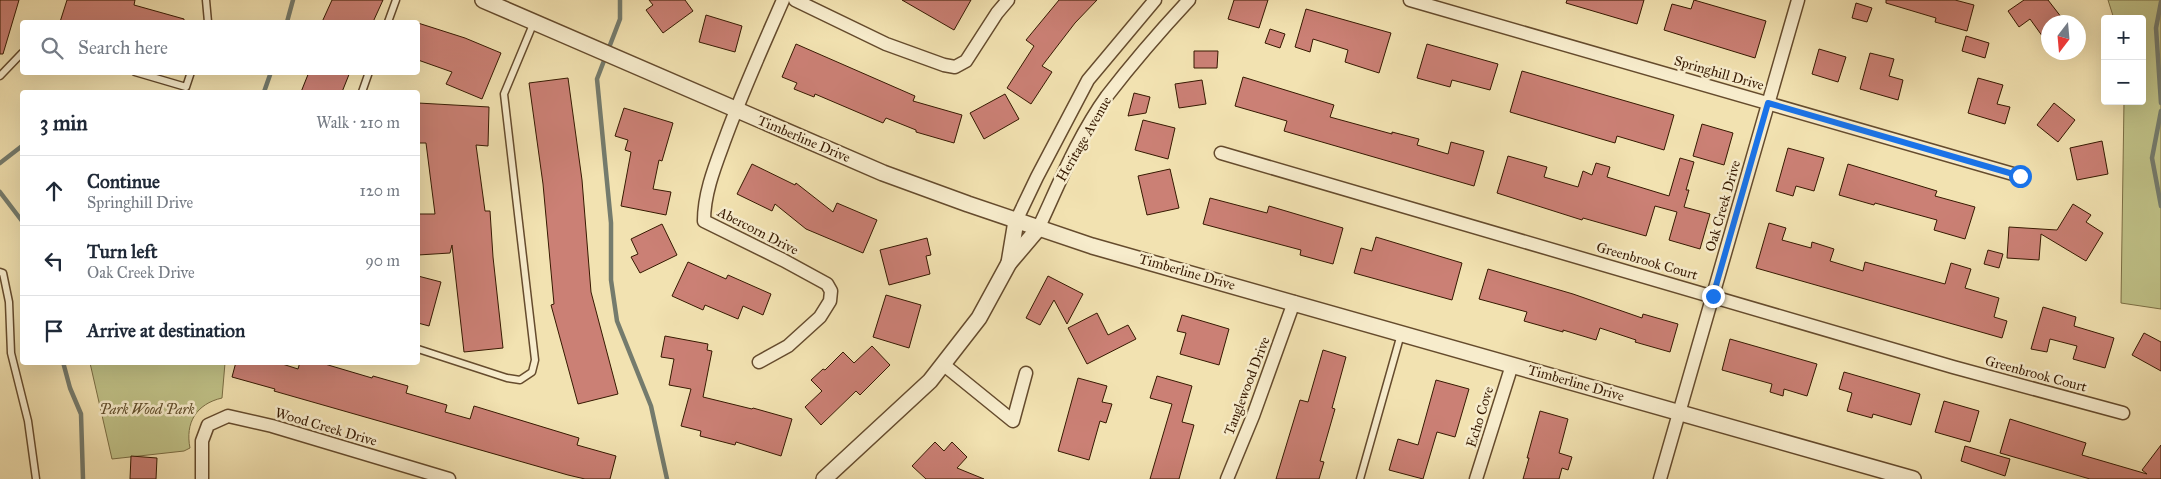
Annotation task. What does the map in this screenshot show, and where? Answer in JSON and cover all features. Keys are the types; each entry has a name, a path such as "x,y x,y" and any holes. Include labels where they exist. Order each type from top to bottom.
{"street":[{"name":"Timberline Drive","path":"486,0 883,173 1016,221 1092,246 1908,478"},
{"name":"Abercorn Drive","path":"759,362 788,346 820,317 830,300 831,291 827,284 704,221 704,206 712,174 736,110 783,0"},
{"path":"795,0 886,44 944,65 955,67 966,61 997,13 1008,0"},
{"name":"Heritage Avenue","path":"1009,263 1016,221 1088,80 1155,0"},
{"name":"Heritage Avenue","path":"824,479 930,381 944,365 979,318 1009,263 1038,228 1063,175 1107,96 1189,0"},
{"name":"Springhill Drive","path":"1410,0 2020,176"},
{"name":"Oak Creek Drive","path":"1660,479 1798,0"},
{"name":"Greenbrook Court","path":"1221,153 1953,367 2123,413"},
{"name":"Tanglewood Drive","path":"1227,479 1253,416 1294,302"},
{"path":"944,365 1013,421 1026,373"},
{"name":"Echo Cove","path":"1476,479 1512,365"},
{"name":"Wood Creek Drive","path":"202,479 203,437 208,425 228,416 272,426 449,479"}],"lane":[{"path":"206,0 208,20"},
{"path":"389,20 396,0"},
{"path":"420,350 507,378 520,380 532,372 535,360 504,94 534,22"},
{"path":"0,76 20,55"},
{"path":"144,75 186,87 190,75"},
{"path":"363,90 369,75"},
{"path":"0,272 3,273 9,302 10,353 28,421 36,479"},
{"path":"1360,479 1401,333"}],"green space":[{"path":"2108,0 2161,0 2161,309 2121,303 2124,105 2146,105 2146,15 2113,15"},
{"name":"Park Wood Park","path":"90,365 225,365 222,398 205,405 194,416 189,430 190,448 184,451 112,459"}],"building":[{"path":"0,0 19,0 3,54 0,54"},
{"path":"67,0 135,0 134,5 184,19 184,20 61,20"},
{"path":"332,0 383,0 374,20 323,20"},
{"path":"649,0 685,0 693,11 663,33 646,10 653,5"},
{"path":"902,0 971,0 954,30"},
{"path":"1059,0 1097,0 1075,23 1042,66 1052,72 1031,104 1007,88 1034,46 1026,40"},
{"path":"1234,0 1268,0 1259,28 1228,19"},
{"path":"1567,0 1644,0 1637,24 1566,3"},
{"path":"1694,0 1766,21 1755,58 1664,30 1672,4 1691,9"},
{"path":"1886,0 1955,0 1974,5 1967,31 1935,22 1936,18 1886,3"},
{"path":"2024,0 2048,0 2060,15 2041,15 2041,34 2030,19 2019,27 2008,11"},
{"path":"1856,3 1872,8 1867,22 1852,18"},
{"path":"1306,9 1391,33 1379,73 1345,62 1348,50 1313,39 1310,52 1295,47"},
{"path":"706,15 742,26 735,52 699,42"},
{"path":"420,24 465,38 501,53 482,99 446,84 452,72 420,61"},
{"path":"1270,29 1285,34 1280,48 1265,43"},
{"path":"1966,36 1989,43 1985,58 1962,51"},
{"path":"796,44 915,96 913,101 962,115 954,143 916,132 916,130 886,118 883,123 815,94 814,97 794,89 797,83 782,77"},
{"path":"1427,44 1498,64 1490,90 1452,80 1450,87 1417,78"},
{"path":"1819,49 1846,57 1838,82 1812,74"},
{"path":"1194,51 1218,51 1217,68 1194,68"},
{"path":"1870,53 1894,59 1889,76 1903,80 1898,100 1860,89"},
{"path":"1522,71 1674,115 1664,150 1617,136 1615,143 1510,112"},
{"path":"308,75 349,75 343,90 302,90"},
{"path":"1243,77 1334,105 1330,117 1392,134 1392,132 1419,139 1417,145 1448,154 1451,142 1484,151 1474,186 1284,131 1287,121 1235,106"},
{"path":"568,78 582,180 591,292 618,394 578,404 551,305 554,304 543,184 529,83"},
{"path":"1978,78 2003,85 1997,104 2010,107 2005,124 1968,113"},
{"path":"1202,80 1206,104 1179,108 1175,84"},
{"path":"1134,93 1150,97 1146,113 1128,116"},
{"path":"1005,94 1019,119 984,139 970,113"},
{"path":"420,103 489,107 488,146 476,145 485,211 490,211 503,348 464,352 452,245 450,253 420,255 420,214 435,214 426,143 420,143"},
{"path":"2054,103 2075,120 2058,142 2037,125"},
{"path":"624,108 673,123 662,161 659,160 653,189 671,192 666,215 621,206 631,152 625,150 628,140 615,136"},
{"path":"1143,120 1175,128 1168,159 1135,150"},
{"path":"1702,124 1733,133 1724,165 1693,156"},
{"path":"2102,141 2108,174 2077,180 2070,148"},
{"path":"1788,148 1824,158 1814,191 1796,186 1793,196 1776,191"},
{"path":"1508,156 1547,167 1544,177 1578,187 1583,171 1592,175 1596,163 1610,167 1607,177 1669,196 1680,158 1694,162 1686,190 1689,190 1684,207 1710,214 1700,249 1669,240 1677,212 1655,206 1646,236 1583,218 1582,220 1497,193"},
{"path":"752,164 795,185 796,183 833,212 837,203 877,220 863,253 806,229 775,204 772,211 737,194"},
{"path":"1848,164 1937,191 1935,196 1975,207 1965,239 1934,230 1937,220 1839,195"},
{"path":"1170,169 1179,208 1147,215 1138,176"},
{"path":"1210,198 1267,213 1269,206 1343,228 1333,264 1300,255 1301,250 1203,224"},
{"path":"2073,204 2091,215 2086,222 2103,233 2086,261 2041,234 2039,260 2007,258 2009,227 2057,230"},
{"path":"1769,223 1786,228 1782,240 1811,248 1812,242 1834,249 1830,261 1863,271 1865,262 1945,284 1951,263 1971,269 1965,288 1999,298 1994,317 2007,321 2002,338 1756,268"},
{"path":"662,224 677,255 640,273 631,257 638,254 631,239"},
{"path":"1376,237 1462,263 1452,300 1354,273 1361,248 1372,251"},
{"path":"927,238 931,255 926,256 930,274 889,285 880,250"},
{"path":"1988,250 2003,254 1999,268 1984,264"},
{"path":"688,262 726,279 728,275 771,294 763,315 743,306 738,319 705,305 703,310 672,296"},
{"path":"1488,269 1573,294 1642,318 1643,314 1678,324 1670,352 1635,342 1636,340 1600,328 1596,340 1524,321 1527,312 1479,299"},
{"path":"1048,276 1083,294 1067,324 1054,300 1040,325 1026,318"},
{"path":"420,277 441,282 429,326 420,324"},
{"path":"886,295 921,305 909,348 873,337"},
{"path":"2043,307 2076,317 2074,326 2114,338 2105,368 2073,359 2077,346 2050,339 2047,352 2031,349"},
{"path":"1097,313 1108,335 1128,325 1136,339 1087,364 1068,328"},
{"path":"1182,315 1229,329 1219,365 1180,354 1186,333 1177,331"},
{"path":"2144,333 2161,342 2161,371 2132,355"},
{"path":"665,336 708,344 707,350 712,351 703,397 792,419 781,456 736,442 735,445 700,436 701,431 681,426 691,389 669,385 674,359 661,357"},
{"path":"1730,339 1817,364 1807,396 1784,389 1783,396 1770,392 1772,384 1722,370"},
{"path":"872,346 890,365 860,395 856,391 821,425 805,407 822,391 811,380 823,369 825,370 843,352 854,363"},
{"path":"1323,350 1346,357 1332,408 1335,409 1320,461 1324,462 1319,479 1276,479 1300,400 1308,402"},
{"path":"235,365 285,365 298,369 299,365 328,365 408,386 406,393 447,405 445,412 470,419 474,406 579,438 577,445 616,456 610,479 585,479 274,391 275,389 232,377"},
{"path":"1844,372 1920,394 1911,425 1873,414 1872,418 1847,411 1852,393 1839,389"},
{"path":"1157,376 1192,386 1182,422 1194,425 1179,479 1150,479 1172,404 1150,398"},
{"path":"1078,378 1107,386 1102,402 1112,404 1106,423 1100,421 1089,460 1058,451"},
{"path":"1436,380 1469,389 1455,437 1437,432 1423,479 1389,470 1398,439 1418,445"},
{"path":"1944,401 1979,411 1970,442 1935,432"},
{"path":"1540,411 1568,419 1559,453 1572,457 1568,470 1562,468 1559,479 1523,479"},
{"path":"2010,419 2086,443 2082,455 2147,474 2142,470 2161,445 2161,479 2090,479 2000,453"},
{"path":"935,442 944,451 952,442 967,457 957,468 984,479 926,479 912,466"},
{"path":"1965,446 2010,459 2005,476 1961,461"},
{"path":"131,456 157,458 156,479 130,479"}],"waterway":[{"path":"288,20 293,0"},
{"path":"620,0 620,19 597,79 611,223 611,280 617,321 651,406 667,479"},
{"path":"2161,2 2156,28 2161,103"},
{"path":"265,90 270,75"},
{"path":"2161,111 2152,158 2161,206"},
{"path":"0,163 20,148"},
{"path":"0,192 20,218"},
{"path":"64,365 70,388 81,414 83,479"}],"route":[{"path":"1713,296 1768,103 2020,176"}]}
